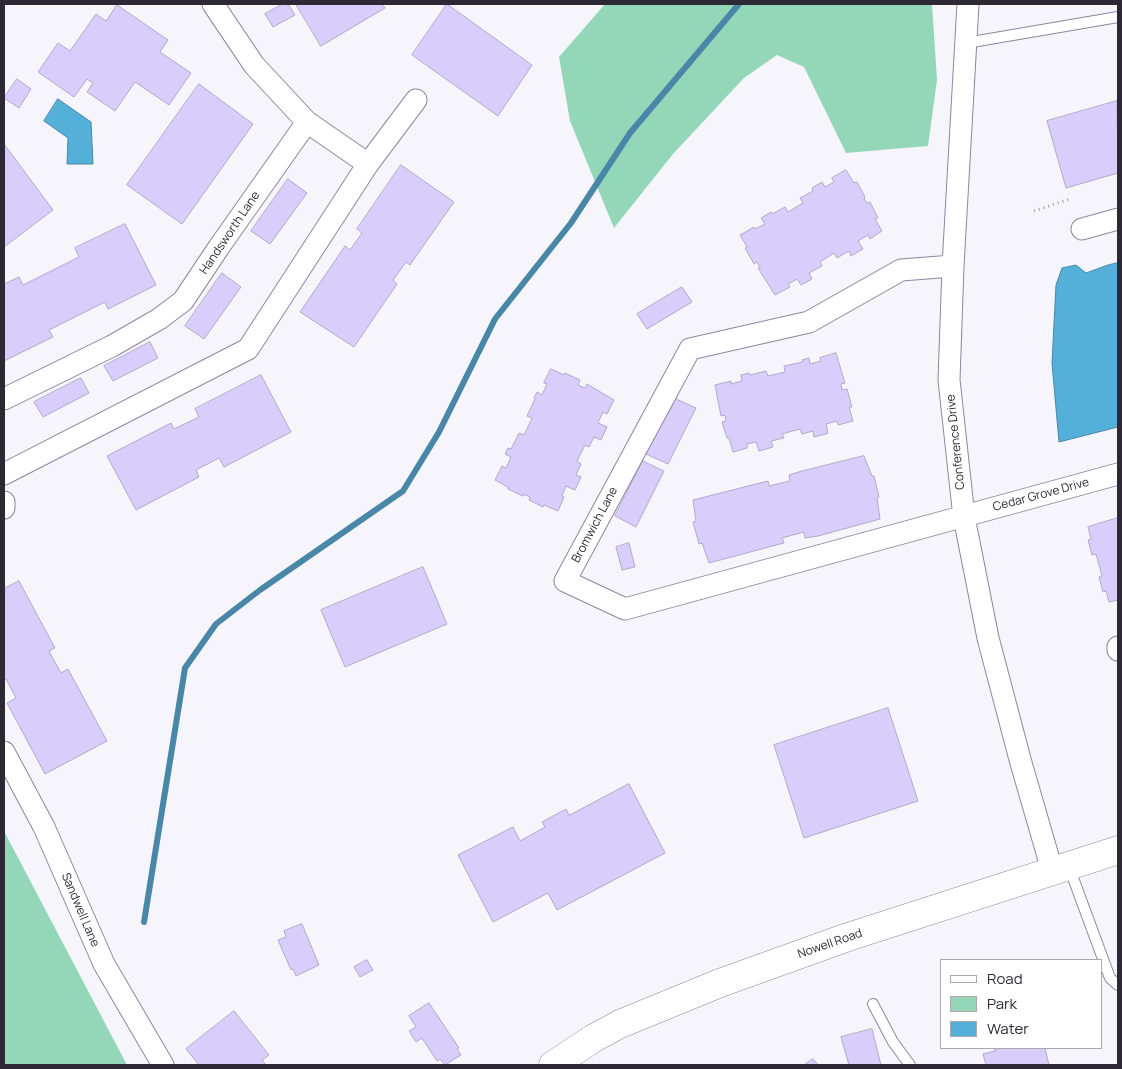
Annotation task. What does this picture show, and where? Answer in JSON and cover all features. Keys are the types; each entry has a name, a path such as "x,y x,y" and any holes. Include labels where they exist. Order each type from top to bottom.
{"street":[{"path":"213,4 254,66 307,122 368,164"},
{"name":"Conference Drive","path":"968,4 952,266 949,380 964,517 988,638 1021,763 1060,868"},
{"path":"4,474 248,349 368,164 416,100"},
{"name":"Handsworth Lane","path":"4,399 112,346 184,302 219,247 307,122"},
{"path":"1082,228 1118,219"},
{"name":"Bromwich Lane","path":"952,266 901,270 809,322 690,349 565,581 625,608 964,517"},
{"name":"Cedar Grove Drive","path":"964,517 1118,474"},
{"path":"4,502 4,508"},
{"name":"Sandwell Lane","path":"4,752 44,827 104,964 163,1065"},
{"name":"Nowell Road","path":"552,1065 620,1024 720,983 848,937 1118,850"}],"lane":[{"path":"966,43 1118,17"},
{"path":"1060,868 1101,959"},
{"path":"1102,960 1110,978 1118,985"},
{"path":"873,1004 893,1042 910,1065"}],"path":[{"path":"1034,211 1070,199"}],"green space":[{"path":"605,4 932,4 937,80 928,146 846,153 804,67 777,55 744,78 673,154 614,228 570,121 559,57"},
{"path":"4,831 127,1065 4,1065"}],"water":[{"path":"58,99 91,122 93,164 67,164 68,138 44,121"},
{"path":"1118,263 1118,427 1059,442 1052,363 1056,285 1062,268 1076,265 1086,273"}],"building":[{"path":"283,4 288,4 295,15 273,27 265,14"},
{"path":"296,4 382,4 385,8 321,46"},
{"path":"447,4 532,65 498,116 412,55"},
{"path":"117,5 168,40 160,52 191,73 169,105 135,82 115,111 87,92 93,83 87,79 74,97 38,72 58,43 70,51 96,14 106,21"},
{"path":"17,79 31,89 19,108 4,98"},
{"path":"199,84 253,124 182,224 127,185"},
{"path":"1117,101 1118,173 1066,188 1047,121"},
{"path":"4,144 53,210 4,247"},
{"path":"401,165 454,202 410,265 406,262 393,280 397,284 354,347 300,312 345,246 350,250 362,233 357,229"},
{"path":"846,170 854,183 857,182 867,203 870,202 878,218 875,219 882,231 870,239 868,235 858,241 863,249 851,256 849,251 837,258 834,253 820,262 822,266 809,273 812,279 801,285 797,279 788,284 790,287 775,295 758,268 760,267 757,262 754,264 740,235 754,227 755,229 765,224 761,218 771,212 772,214 785,207 788,212 803,203 800,198 813,191 812,188 822,182 825,187 834,182 832,178"},
{"path":"288,179 307,193 270,244 251,231"},
{"path":"125,224 156,285 108,309 105,302 49,330 53,337 4,361 4,284 19,277 23,285 79,257 75,248"},
{"path":"222,273 241,287 204,339 185,326"},
{"path":"682,287 692,302 647,329 637,314"},
{"path":"150,342 158,358 113,381 104,366"},
{"path":"836,353 845,383 841,384 842,390 847,389 852,407 849,407 853,421 838,425 837,421 826,424 828,433 826,434 814,437 813,431 802,434 800,429 782,434 784,438 771,441 773,447 759,451 756,442 747,444 747,448 733,452 722,422 726,421 725,415 721,416 715,385 731,381 731,384 742,381 741,375 749,373 750,375 766,371 768,376 785,372 784,366 803,362 802,360 809,358 810,364 821,361 820,358"},
{"path":"551,369 580,380 578,385 585,388 587,384 614,400 607,414 603,412 598,423 607,427 601,440 594,437 589,447 585,445 577,461 581,464 576,475 581,477 575,490 566,486 558,511 544,505 543,507 529,500 530,497 508,489 508,487 495,480 502,466 506,468 511,457 505,454 508,448 511,449 519,433 524,435 532,418 527,416 534,398 537,392 542,395 547,384 544,383"},
{"path":"261,375 291,432 224,467 219,458 196,470 199,477 136,510 107,456 171,423 174,429 199,417 195,409"},
{"path":"81,378 89,393 43,417 34,402"},
{"path":"674,398 696,408 668,464 646,454"},
{"path":"864,456 872,476 874,476 879,497 877,498 880,519 818,536 805,538 804,532 782,538 784,543 709,563 702,543 699,544 693,522 696,521 693,500 768,481 769,486 790,481 789,475"},
{"path":"643,461 664,471 636,527 615,516"},
{"path":"1118,518 1118,600 1109,602 1106,591 1103,592 1099,577 1102,576 1096,554 1092,555 1088,540 1091,539 1088,527"},
{"path":"629,543 635,567 622,570 616,547"},
{"path":"423,567 447,624 345,667 321,610"},
{"path":"19,581 55,648 49,651 61,673 68,669 107,741 45,774 7,703 16,698 6,679 4,680 4,589"},
{"path":"888,708 918,801 804,838 774,745"},
{"path":"629,784 665,853 557,910 548,893 493,922 458,855 513,827 520,841 545,827 542,822 566,809 569,815"},
{"path":"302,924 319,965 296,976 293,969 291,970 278,940 286,937 284,931"},
{"path":"367,960 373,970 360,977 354,967"},
{"path":"429,1003 459,1048 457,1049 461,1055 445,1065 440,1059 437,1061 422,1038 416,1042 409,1031 416,1027 409,1016"},
{"path":"234,1011 269,1055 262,1060 266,1065 199,1065 186,1049"},
{"path":"872,1029 881,1065 849,1065 841,1037"},
{"path":"994,1049 1045,1049 1049,1065 986,1065 983,1054 995,1051"},
{"path":"813,1059 818,1065 804,1065"}],"waterway":[{"path":"144,922 185,668 216,624 260,590 403,491 439,432 495,319 571,223 630,133 739,4"}]}
